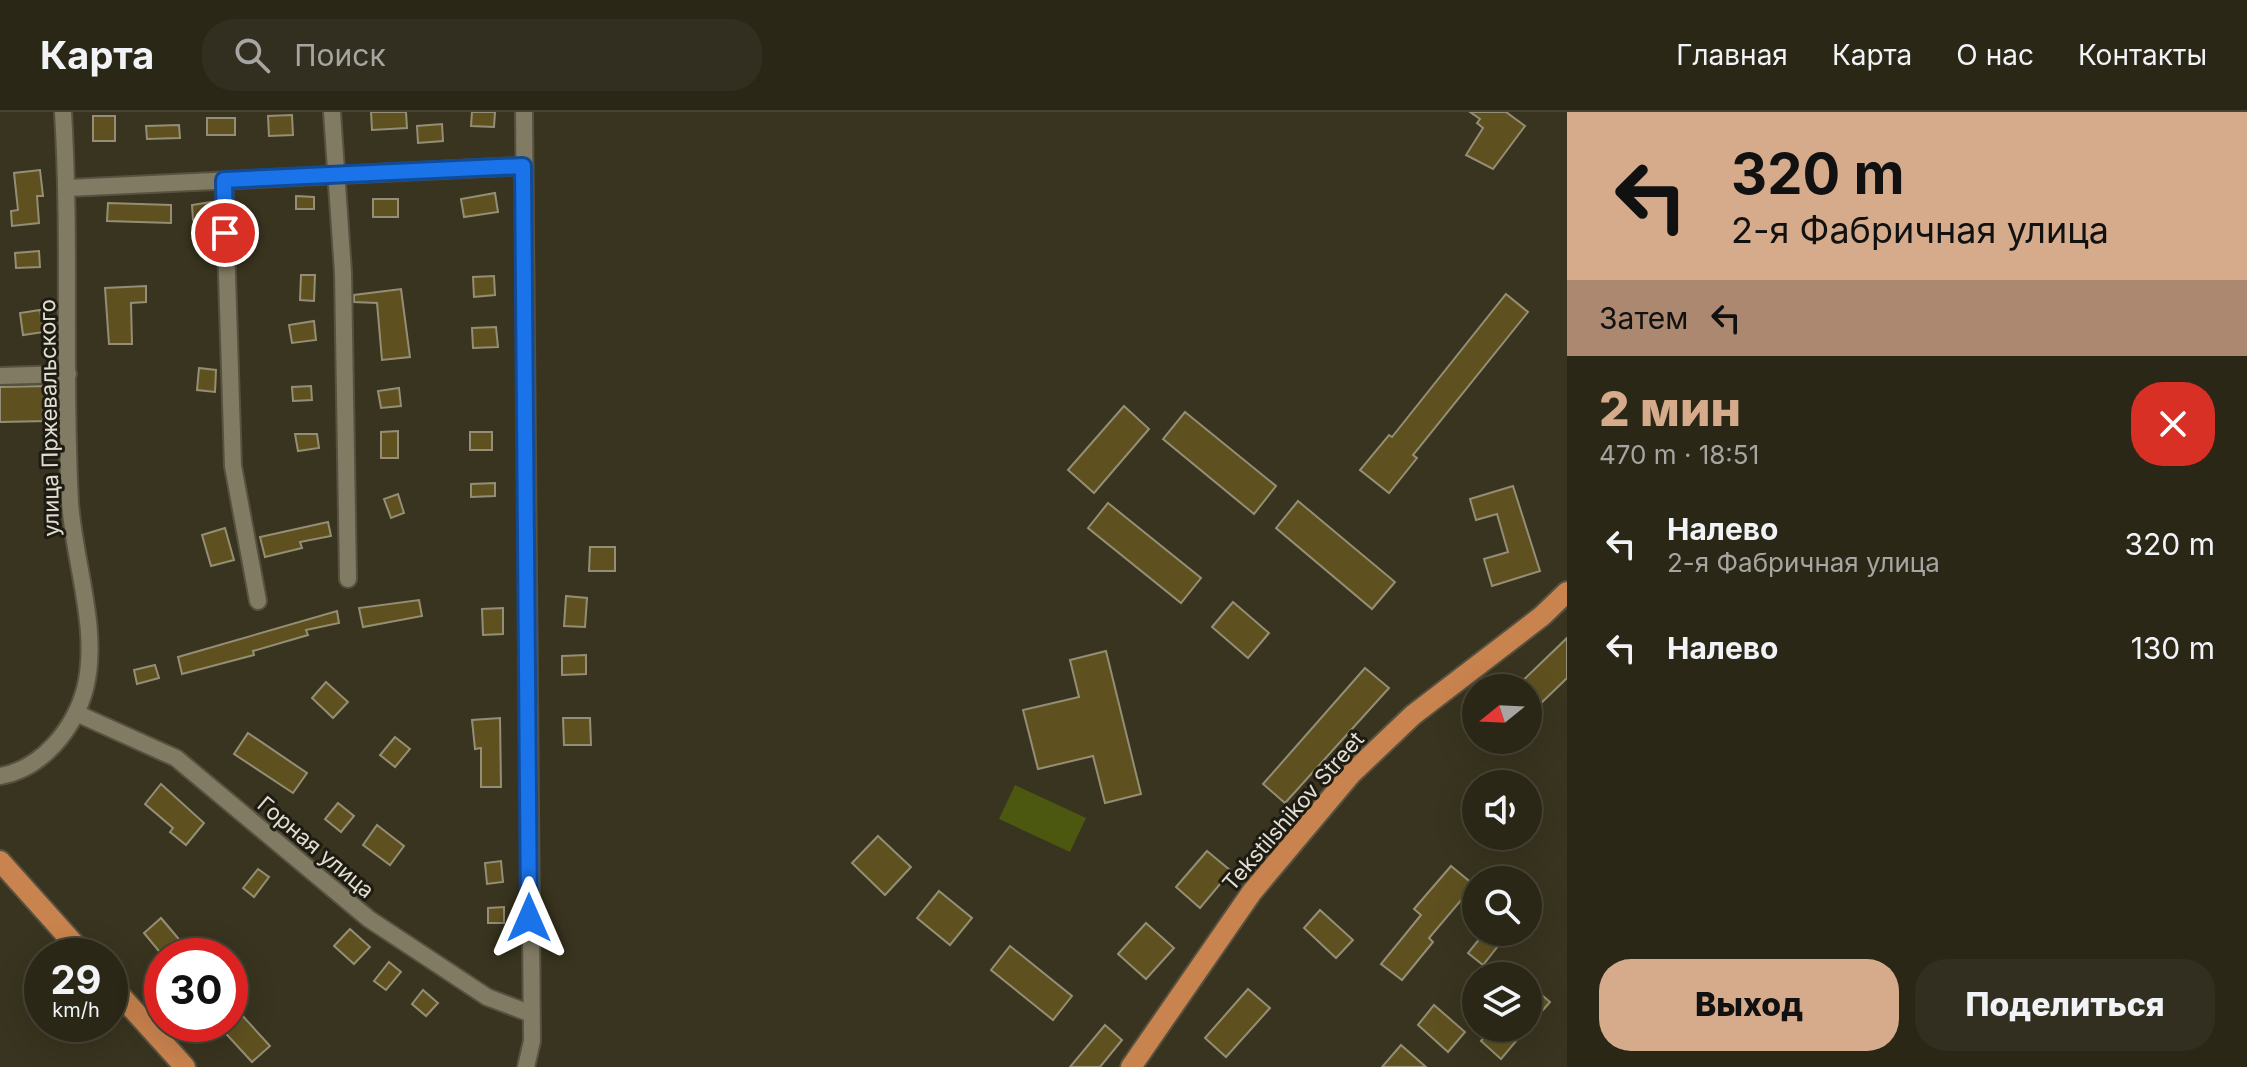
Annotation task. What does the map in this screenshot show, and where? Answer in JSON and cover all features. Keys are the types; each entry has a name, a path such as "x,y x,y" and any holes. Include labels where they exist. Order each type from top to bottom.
{"main road":[{"name":"Tekstilshikov Street","path":"1131,1067 1247,899 1337,789 1413,715 1553,607 1567,592"},
{"path":"0,861 69,938"},
{"path":"128,1004 185,1067"}],"street":[{"name":"улица Пржевальского","path":"0,776 18,772 42,757 76,713 87,679 90,637 71,513 68,188 63,112"},
{"path":"332,112 343,287 348,579"},
{"path":"524,112 529,1013 532,1041 526,1067"},
{"path":"68,188 523,166"},
{"path":"224,180 233,466 258,601"},
{"path":"0,376 68,374"},
{"name":"Горная улица","path":"76,713 176,758 369,919 487,997 529,1013"}],"green space":[{"path":"1015,785 1086,818 1070,852 999,819"}],"building":[{"path":"371,112 406,112 407,128 372,130"},
{"path":"472,112 495,112 494,127 471,126"},
{"path":"1470,112 1506,112 1525,126 1493,169 1466,155 1483,128 1477,123 1480,119"},
{"path":"292,115 293,135 269,136 268,116"},
{"path":"93,116 115,116 115,141 93,141"},
{"path":"207,118 235,118 235,135 207,135"},
{"path":"442,124 443,141 418,143 417,126"},
{"path":"179,125 180,138 147,139 146,126"},
{"path":"40,170 43,196 37,196 39,223 12,226 11,211 18,210 14,173"},
{"path":"495,193 498,212 464,217 461,199"},
{"path":"296,196 314,197 314,209 296,209"},
{"path":"373,199 398,199 398,217 373,217"},
{"path":"211,202 213,218 193,220 192,205"},
{"path":"108,203 171,205 171,223 107,221"},
{"path":"39,251 40,267 16,268 15,253"},
{"path":"301,275 315,275 314,301 300,300"},
{"path":"494,276 495,295 474,297 473,277"},
{"path":"146,286 146,302 131,303 132,344 109,344 105,288"},
{"path":"401,289 410,357 382,360 377,303 354,302 354,295"},
{"path":"1506,294 1528,312 1413,455 1417,458 1389,493 1360,470 1389,435 1392,437"},
{"path":"40,310 44,332 23,335 20,313"},
{"path":"314,321 316,340 292,343 289,325"},
{"path":"496,327 498,347 473,348 472,328"},
{"path":"199,368 216,370 215,392 197,390"},
{"path":"47,386 48,421 0,422 0,387"},
{"path":"311,386 312,400 293,401 292,387"},
{"path":"399,388 401,406 381,408 378,391"},
{"path":"1124,406 1149,429 1094,493 1068,470"},
{"path":"1185,412 1276,486 1254,514 1163,439"},
{"path":"398,431 398,458 381,458 381,432"},
{"path":"470,432 492,432 492,450 470,450"},
{"path":"295,434 317,434 319,448 298,451"},
{"path":"495,483 495,496 471,497 471,484"},
{"path":"1513,486 1540,571 1492,586 1484,559 1508,552 1497,514 1476,520 1470,499"},
{"path":"398,494 404,513 391,518 384,499"},
{"path":"1298,501 1395,582 1372,609 1276,528"},
{"path":"1108,503 1201,578 1181,603 1088,528"},
{"path":"328,522 331,536 300,542 302,548 265,557 260,537"},
{"path":"225,528 234,560 211,566 202,535"},
{"path":"590,547 615,547 615,571 589,571"},
{"path":"566,596 587,598 585,627 564,626"},
{"path":"419,600 422,616 363,627 359,608"},
{"path":"1233,602 1269,633 1248,658 1212,627"},
{"path":"503,608 503,634 483,635 482,609"},
{"path":"337,611 339,623 306,630 308,635 253,651 254,655 182,674 178,657"},
{"path":"1567,638 1567,678 1542,702 1542,674 1530,674"},
{"path":"1106,651 1141,794 1105,803 1093,756 1038,769 1023,710 1079,697 1070,660"},
{"path":"586,655 586,674 562,675 562,656"},
{"path":"155,665 159,678 137,684 134,670"},
{"path":"1365,668 1389,688 1285,803 1263,784"},
{"path":"326,682 348,702 333,718 312,698"},
{"path":"500,718 501,787 481,787 481,748 475,749 472,720"},
{"path":"563,718 590,718 591,745 564,745"},
{"path":"248,733 307,773 293,793 234,754"},
{"path":"395,737 410,749 395,767 380,755"},
{"path":"161,784 204,823 186,845 170,832 173,828 145,804"},
{"path":"338,803 354,816 341,832 325,819"},
{"path":"377,825 404,846 390,865 363,845"},
{"path":"878,836 911,867 885,895 852,863"},
{"path":"1207,851 1231,871 1200,908 1176,887"},
{"path":"501,861 503,882 487,884 485,863"},
{"path":"1451,866 1462,875 1462,899 1429,938 1433,942 1402,980 1381,964 1421,915 1414,909"},
{"path":"258,869 269,877 254,897 243,888"},
{"path":"939,891 972,918 950,945 917,918"},
{"path":"504,907 504,923 488,923 488,908"},
{"path":"1320,910 1353,940 1336,958 1304,928"},
{"path":"161,918 178,938 148,938 144,933"},
{"path":"1146,923 1174,948 1146,979 1118,954"},
{"path":"350,929 370,947 354,964 334,946"},
{"path":"1010,946 1072,996 1053,1020 991,970"},
{"path":"1474,946 1498,946 1485,962 1479,962 1468,953"},
{"path":"389,962 401,972 386,990 374,981"},
{"path":"1248,989 1270,1008 1226,1057 1205,1038"},
{"path":"423,990 438,1003 426,1016 412,1004"},
{"path":"1542,995 1550,1002 1542,1011"},
{"path":"1434,1005 1462,1029 1462,1036 1448,1052 1418,1025"},
{"path":"248,1022 270,1046 252,1062 234,1042 248,1042"},
{"path":"1105,1025 1122,1040 1100,1067 1070,1067"},
{"path":"1482,1042 1515,1042 1501,1059"},
{"path":"1401,1045 1426,1067 1382,1067"}],"route":[{"path":"225,233 224,180 523,166 529,918"}]}
